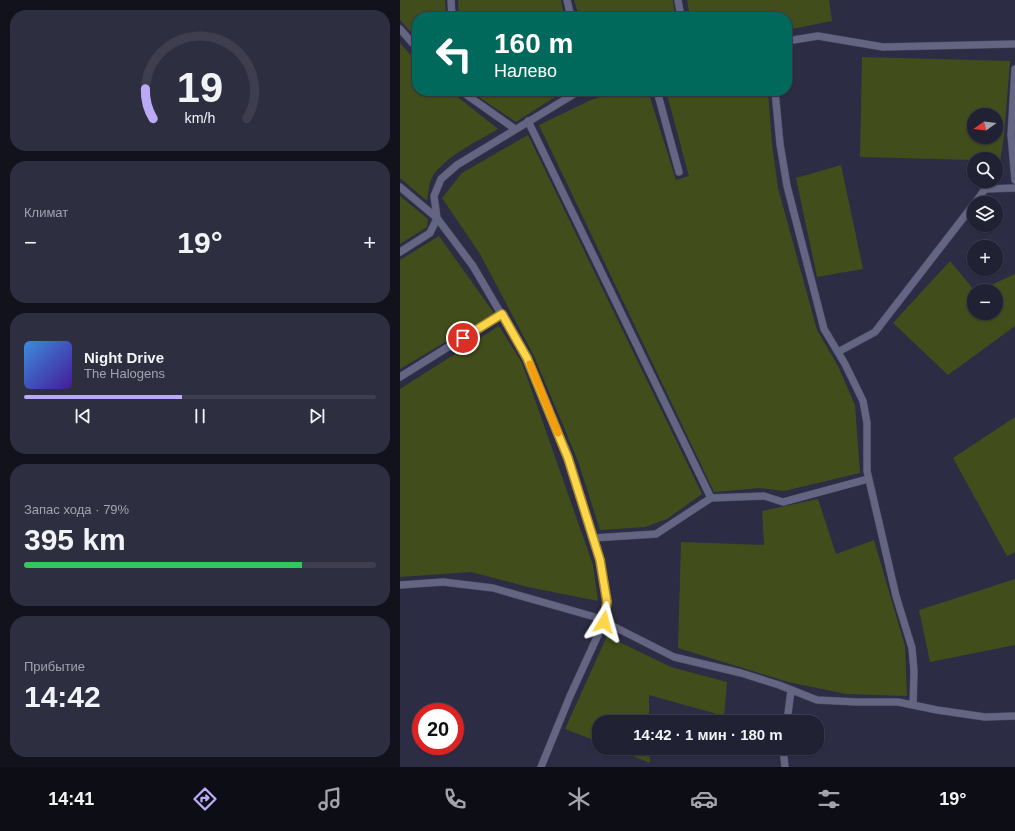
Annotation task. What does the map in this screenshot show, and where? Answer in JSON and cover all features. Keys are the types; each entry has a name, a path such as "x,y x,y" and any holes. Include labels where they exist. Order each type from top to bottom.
{"lane":[{"path":"451,0 452,12"},
{"path":"567,0 569,12"},
{"path":"678,0 681,12"},
{"path":"400,29 412,42"},
{"path":"792,40 818,36 883,47 1015,44"},
{"path":"1015,69 1011,135 1015,180"},
{"path":"468,96 515,128"},
{"path":"400,252 430,233 437,218 434,196 441,179 458,164 515,128 570,96"},
{"path":"658,96 679,172"},
{"path":"775,96 786,186 824,329 864,401 867,423 868,479 896,596 912,648 914,671 913,705"},
{"path":"528,121 711,498"},
{"path":"400,187 437,218 473,266 527,358 568,458 600,560 607,602 604,622 570,696 541,767"},
{"path":"980,196 985,189 1015,188"},
{"path":"838,352 875,332 967,212"},
{"path":"400,377 502,314"},
{"path":"593,538 656,534 711,498 764,496 783,502 868,479"},
{"path":"400,585 443,582 493,588 595,617 674,657 741,673 817,700 898,702 984,717 1015,716"},
{"path":"788,715 792,690"},
{"path":"784,755 785,767"}],"green space":[{"path":"400,0 445,0 446,12 412,12 412,33 400,20"},
{"path":"458,0 561,0 563,12 459,12"},
{"path":"574,0 673,0 674,12 578,12"},
{"path":"687,0 829,0 832,21 792,29 792,12 689,12"},
{"path":"400,43 412,56 412,96 455,96 498,129 455,154 440,167 431,180 427,201 400,178"},
{"path":"862,57 1010,61 1003,142 1003,108 967,108 967,144 1003,144 1001,152 967,152 967,160 860,157"},
{"path":"477,96 556,96 516,122"},
{"path":"605,96 650,96 676,180 689,176 667,96 768,96 772,144 778,188 817,330 838,366 855,405 860,473 784,491 760,488 714,492 539,125 593,99"},
{"path":"528,135 702,494 667,519 645,527 600,530 578,461 534,356 480,254 442,198 462,173"},
{"path":"841,165 863,269 817,277 796,178"},
{"path":"400,196 428,219 427,227 400,244"},
{"path":"439,236 494,313 400,369 400,260"},
{"path":"950,261 969,284 967,284 967,320 1003,320 1003,284 993,284 1015,274 1015,326 948,375 893,323"},
{"path":"499,326 522,363 593,565 598,601 528,587 471,572 400,577 400,389"},
{"path":"1015,417 1015,552 1007,556 953,458"},
{"path":"818,499 836,554 874,540 905,646 907,696 846,694 788,682 678,648 681,542 764,545 762,511"},
{"path":"1015,579 1015,645 930,662 919,610"},
{"path":"607,636 671,667 727,682 724,715 649,695 649,715 592,715 592,739 565,729"},
{"path":"630,755 649,755 650,763"}],"slow traffic":[{"path":"530,364 558,433"}],"route":[{"path":"463,338 502,314 527,358 568,458 600,560 607,602 604,622"}]}
